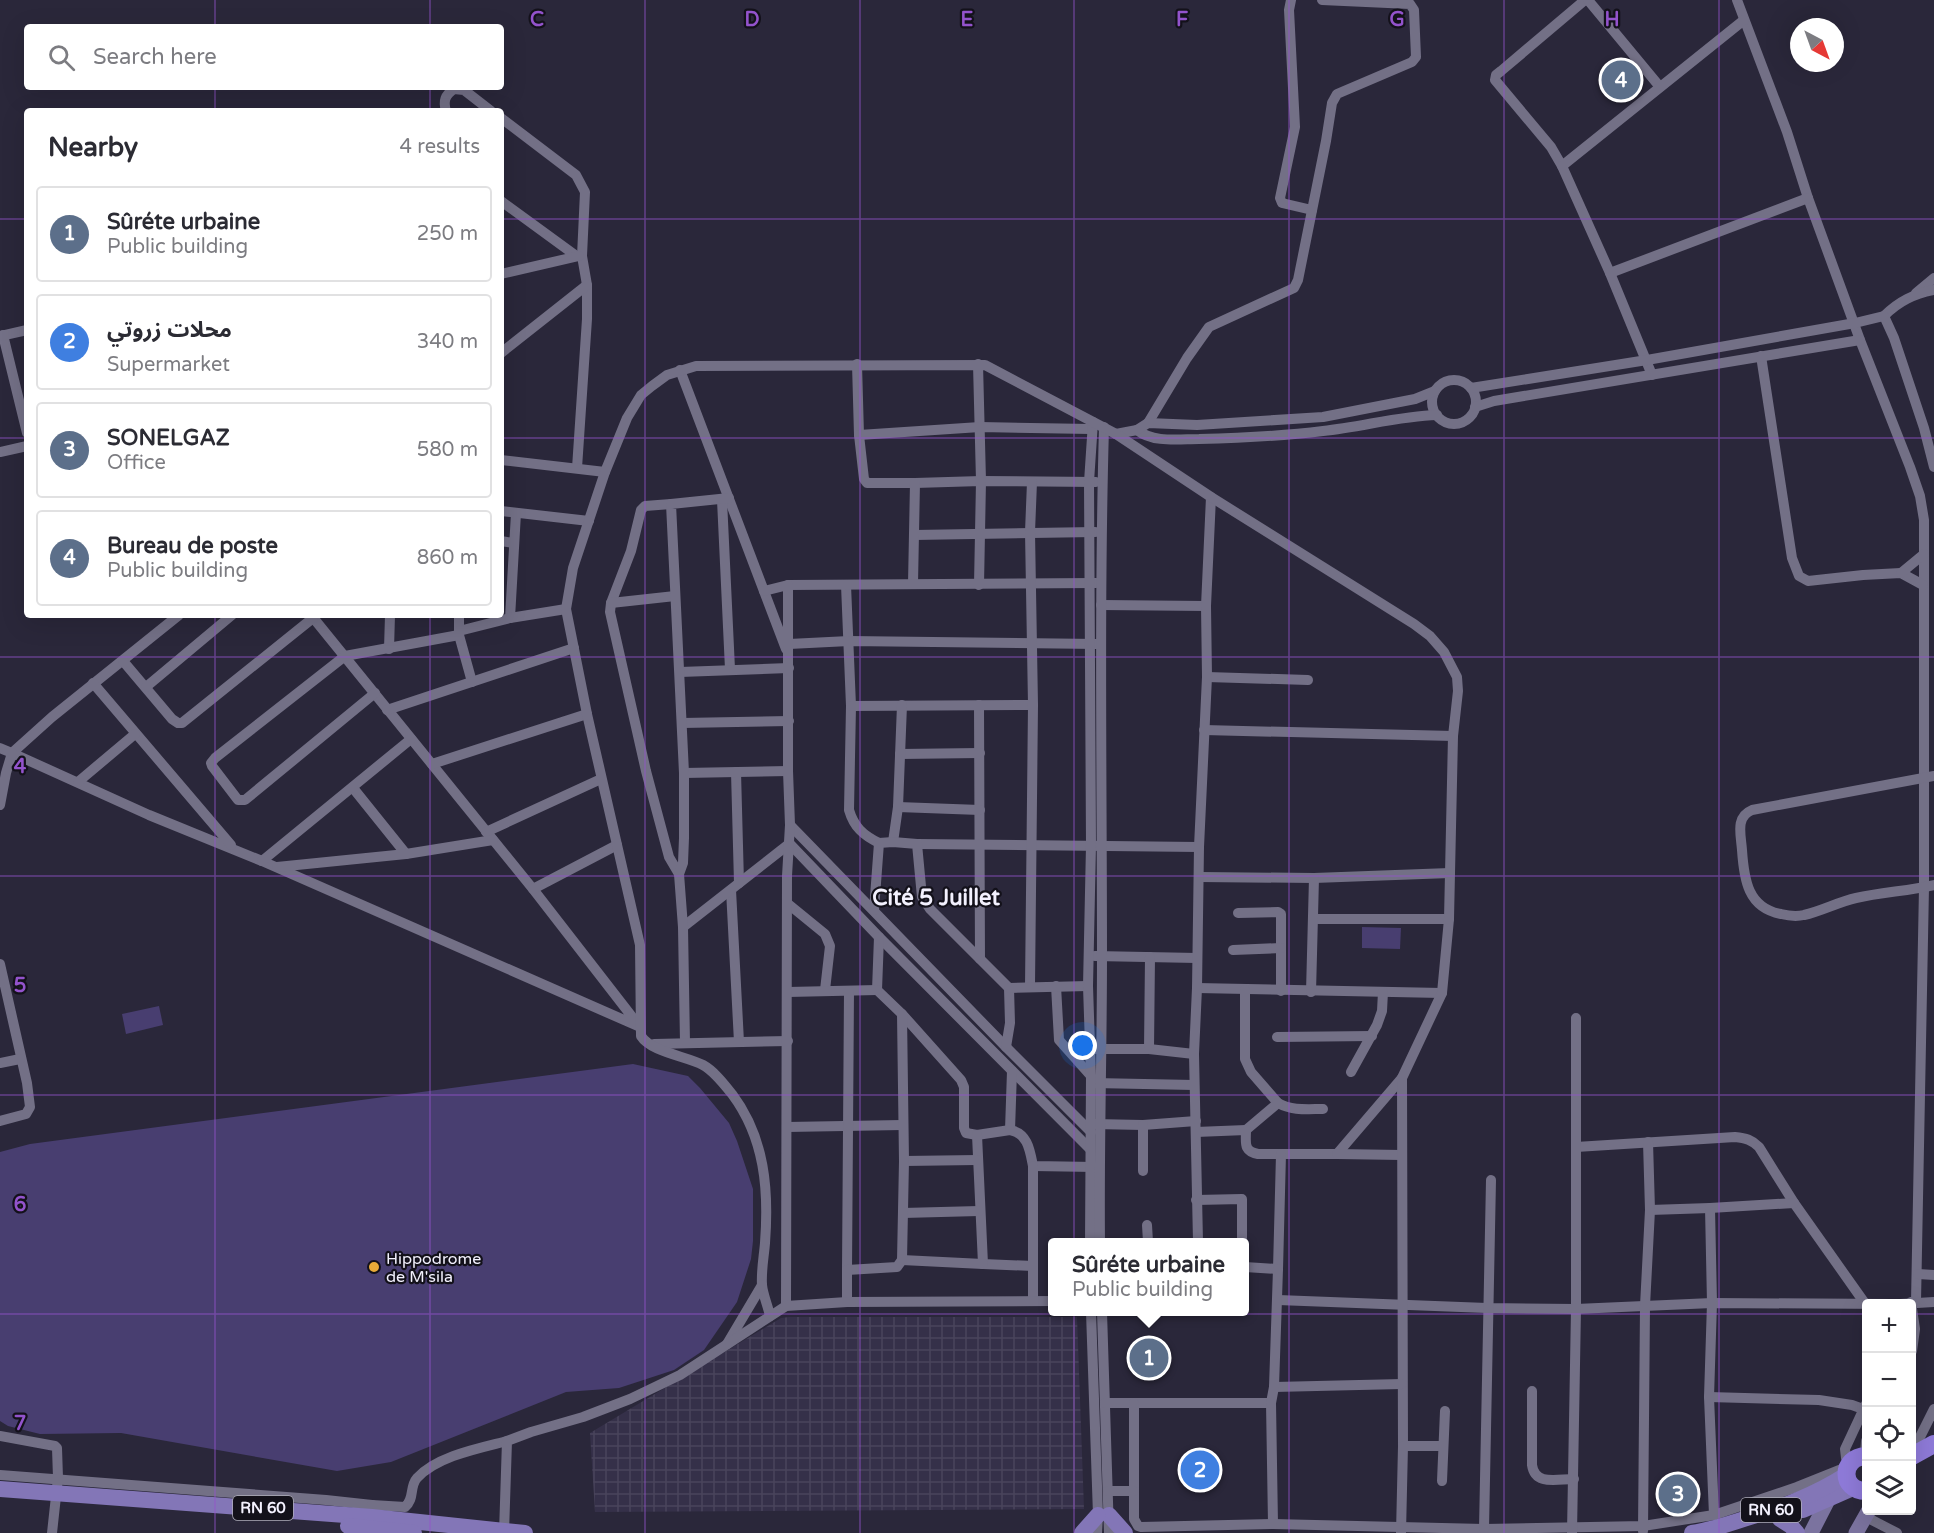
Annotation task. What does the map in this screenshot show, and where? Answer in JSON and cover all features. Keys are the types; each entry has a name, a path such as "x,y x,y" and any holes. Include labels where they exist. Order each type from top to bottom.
{"main road":[{"name":"RN 60","path":"1734,1533 1830,1500 1855,1469"},
{"name":"RN 60","path":"1692,1533 1779,1508 1816,1493 1855,1469"},
{"name":"RN 60","path":"0,1489 372,1511 427,1529"},
{"name":"RN 60","path":"0,1499 57,1492 263,1518 525,1533"},
{"path":"1082,1533 1103,1515 1125,1533"},
{"path":"1780,1519 1797,1533"}],"street":[{"path":"1291,0 1288,10 1295,127 1280,198 1282,203 1312,210"},
{"path":"1116,434 1137,430 1148,423 1187,358 1209,327 1294,288 1298,280 1335,97 1337,94 1412,62 1417,53 1414,10 1410,4 1322,0"},
{"path":"1652,375 1562,166 1551,147 1495,80 1496,75 1587,0 1660,87"},
{"path":"1737,0 1787,132 1808,198 1860,340 1910,467 1920,496 1924,520 1923,585 1929,610 1929,886 1921,997 1918,1274 1914,1299"},
{"path":"1562,166 1744,20"},
{"path":"445,108 444,103 448,93 452,90"},
{"path":"464,90 487,108"},
{"path":"504,120 576,175 585,192 579,256 587,285 587,319 577,468"},
{"path":"1610,273 1808,198"},
{"path":"504,203 579,256"},
{"path":"504,273 579,256"},
{"path":"1471,388 1855,323 1884,316 1934,278"},
{"path":"504,351 587,285"},
{"path":"1916,293 1934,290"},
{"path":"1884,316 1894,338 1924,428 1934,467"},
{"path":"24,331 2,335 22,391 24,408"},
{"path":"1475,407 1494,401 1860,340"},
{"path":"1761,356 1792,558 1799,576 1808,581 1901,573 1923,585"},
{"path":"857,364 859,435 865,481 869,483 1102,482"},
{"path":"978,364 981,481 979,585"},
{"path":"770,1316 762,1285 766,1179 761,1155 745,1113 731,1093 708,1069 648,1045 642,1036 640,1027 642,958 640,945 601,779 566,609 573,568 605,472 627,418 641,395 667,375 696,366 978,364 990,367 1092,425"},
{"path":"680,370 726,499 789,649"},
{"path":"1137,430 1145,437 1236,439 1324,431 1418,416 1437,416 1446,422 1461,422 1470,416 1475,407 1475,397 1471,388 1462,382 1452,380 1442,384 1435,391 1415,399 1323,417 1207,424 1148,423"},
{"path":"1435,391 1433,406 1437,416"},
{"path":"1090,1238 1094,1167 1094,1081 1102,957 1097,845 1095,532 1089,482 1092,425"},
{"path":"859,435 980,427 1092,425 1104,427 1430,636 1444,652 1457,677 1458,691 1452,736 1449,919 1442,993 1402,1078 1337,1154"},
{"path":"1095,532 1102,482 1104,427"},
{"path":"0,452 24,447"},
{"path":"504,460 605,472"},
{"path":"1030,986 1033,705 1030,532 1032,482"},
{"path":"914,584 915,483"},
{"path":"1198,1238 1194,1054 1211,497"},
{"path":"679,874 669,857 646,771 611,621 611,603 631,551 641,510 645,506 726,499"},
{"path":"726,499 730,669"},
{"path":"671,504 684,773 683,863 679,874 683,927 685,1043"},
{"path":"504,511 589,521"},
{"path":"510,618 516,513"},
{"path":"914,535 1095,532"},
{"path":"504,542 513,543"},
{"path":"1901,573 1924,554"},
{"path":"764,591 788,585 1095,583"},
{"path":"1095,583 1101,605 1096,644"},
{"path":"786,1306 787,903 790,825 788,585"},
{"path":"846,585 851,706 849,810 852,822 866,837 879,843 1199,847"},
{"path":"611,603 675,596"},
{"path":"1101,605 1206,606"},
{"path":"375,693 245,800 238,800 212,768 212,761 345,656 390,649 510,618 566,609"},
{"path":"0,805 12,753 93,683 175,618"},
{"path":"146,687 228,618"},
{"path":"123,661 172,719 182,723 310,618"},
{"path":"314,618 533,889 640,1027"},
{"path":"390,618 390,649"},
{"path":"459,618 459,633 472,682"},
{"path":"789,649 849,641 1096,644"},
{"path":"387,710 574,648"},
{"path":"680,672 789,668"},
{"path":"1207,677 1308,680"},
{"path":"93,683 233,848"},
{"path":"893,842 898,807 902,705"},
{"path":"979,705 980,959"},
{"path":"851,706 1033,705"},
{"path":"432,764 587,714"},
{"path":"682,723 789,721"},
{"path":"1204,730 1452,736"},
{"path":"78,782 135,734"},
{"path":"262,861 411,739"},
{"path":"0,748 640,1027"},
{"path":"900,754 980,753"},
{"path":"684,773 788,771"},
{"path":"736,772 735,886 739,1042"},
{"path":"1929,777 1752,810 1743,815 1740,825 1743,862 1750,894 1755,902 1772,912 1792,917 1857,898 1929,886"},
{"path":"277,867 406,854 489,836 601,779"},
{"path":"352,788 406,854"},
{"path":"898,807 980,810"},
{"path":"790,825 877,913 1007,1054"},
{"path":"683,927 789,843"},
{"path":"789,843 879,937 1007,1054 1094,1126 1196,1126 1246,1130 1278,1103"},
{"path":"869,927 877,913 879,843"},
{"path":"918,844 918,872 922,897 930,909 1009,988 1010,1023 1007,1054 1012,1071 1010,1130"},
{"path":"533,889 617,845"},
{"path":"1096,1049 1088,986 1097,845"},
{"path":"1200,877 1314,878 1450,873"},
{"path":"1311,992 1314,878"},
{"path":"787,903 825,934 828,940 830,946 825,990"},
{"path":"1238,913 1278,912 1281,918 1281,991"},
{"path":"1313,919 1449,919"},
{"path":"877,990 879,937"},
{"path":"1233,950 1281,948"},
{"path":"1089,956 1197,958"},
{"path":"1149,1049 1150,957"},
{"path":"0,964 27,1083 30,1107 26,1114 0,1121"},
{"path":"1056,986 1059,1040 1094,1081 1194,1085"},
{"path":"1009,988 1088,986"},
{"path":"1197,988 1442,993"},
{"path":"788,992 877,990 902,1014 961,1080 964,1087 966,1133 977,1135 1010,1130 1021,1134 1029,1146 1033,1166 1033,1300"},
{"path":"1245,990 1245,1059 1251,1072 1278,1103 1291,1109 1323,1109"},
{"path":"847,1302 849,991"},
{"path":"1351,1072 1372,1036 1382,1011 1383,992"},
{"path":"847,1270 897,1268 902,1260 904,1161 902,1014"},
{"path":"1573,1530 1576,1018"},
{"path":"1277,1037 1372,1036"},
{"path":"648,1045 788,1041"},
{"path":"1096,1049 1149,1049 1194,1054"},
{"path":"0,1063 20,1059"},
{"path":"1012,1071 1090,1149"},
{"path":"1401,1530 1403,1446 1402,1078"},
{"path":"787,1127 903,1125"},
{"path":"1143,1125 1143,1171"},
{"path":"1094,1126 1090,1149 1094,1167 1101,1238"},
{"path":"1246,1130 1246,1146 1250,1152 1402,1155"},
{"path":"977,1135 983,1264"},
{"path":"1576,1147 1745,1138 1753,1142 1759,1147 1794,1203 1862,1299"},
{"path":"1643,1530 1645,1306 1650,1210 1648,1142"},
{"path":"1273,1524 1271,1403 1274,1387 1278,1300 1281,1154"},
{"path":"904,1161 977,1160"},
{"path":"1033,1166 1094,1167"},
{"path":"1484,1529 1491,1180"},
{"path":"1196,1200 1242,1200 1242,1238"},
{"path":"1650,1210 1794,1203"},
{"path":"1710,1208 1712,1303 1709,1397 1714,1515"},
{"path":"903,1213 979,1211"},
{"path":"1147,1226 1148,1238"},
{"path":"902,1260 1033,1266"},
{"path":"1249,1267 1278,1269"},
{"path":"1918,1274 1934,1275"},
{"path":"727,1345 762,1285"},
{"path":"1278,1300 1576,1309 1712,1303 1862,1302"},
{"path":"372,1511 405,1507 411,1502 415,1480 439,1462 583,1417 630,1399 680,1375 786,1306 847,1302 1048,1301"},
{"path":"1916,1302 1934,1302"},
{"path":"1091,1316 1103,1515 1109,1533"},
{"path":"1097,1533 1108,1491 1102,1316"},
{"path":"1274,1387 1402,1384"},
{"path":"1532,1391 1534,1474 1541,1479 1574,1479"},
{"path":"1709,1397 1819,1400 1862,1407"},
{"path":"1105,1403 1271,1403"},
{"path":"1134,1403 1134,1519 1138,1526 1186,1530 1273,1524 1401,1530 1643,1530 1714,1515 1855,1469 1846,1458 1845,1449 1862,1413"},
{"path":"1924,1444 1934,1409"},
{"path":"1442,1481 1444,1411"},
{"path":"0,1436 55,1446 58,1450 57,1492 52,1533"},
{"path":"504,1532 507,1441"},
{"path":"1403,1446 1443,1446"},
{"path":"0,1475 57,1492"},
{"path":"1108,1491 1134,1491"},
{"path":"1810,1533 1830,1500"},
{"path":"1856,1533 1866,1515"},
{"path":"1869,1515 1897,1533"}],"shaded area":[{"path":"1362,927 1401,928 1400,949 1362,948"},
{"path":"159,1006 163,1025 126,1034 122,1014"},
{"name":"Hippodrome de M'sila","path":"633,1064 688,1076 700,1088 729,1123 753,1189 751,1259 737,1302 704,1350 674,1370 619,1388 566,1392 391,1462 337,1471 121,1433 40,1434 8,1426 0,1421 0,1152 30,1144"},
{"path":"1077,1317 1084,1509 595,1512 590,1433 781,1318"}],"place":[{"name":"Bureau de poste","path":"1621,80"},
{"name":"Hippodrome de M'sila","path":"374,1267"},
{"name":"Sûréte urbaine","path":"1149,1358"},
{"name":"محلات زروتي","path":"1200,1470"},
{"name":"SONELGAZ","path":"1678,1494"}],"district":[{"name":"Cité 5 Juillet","path":"936,897"}]}
